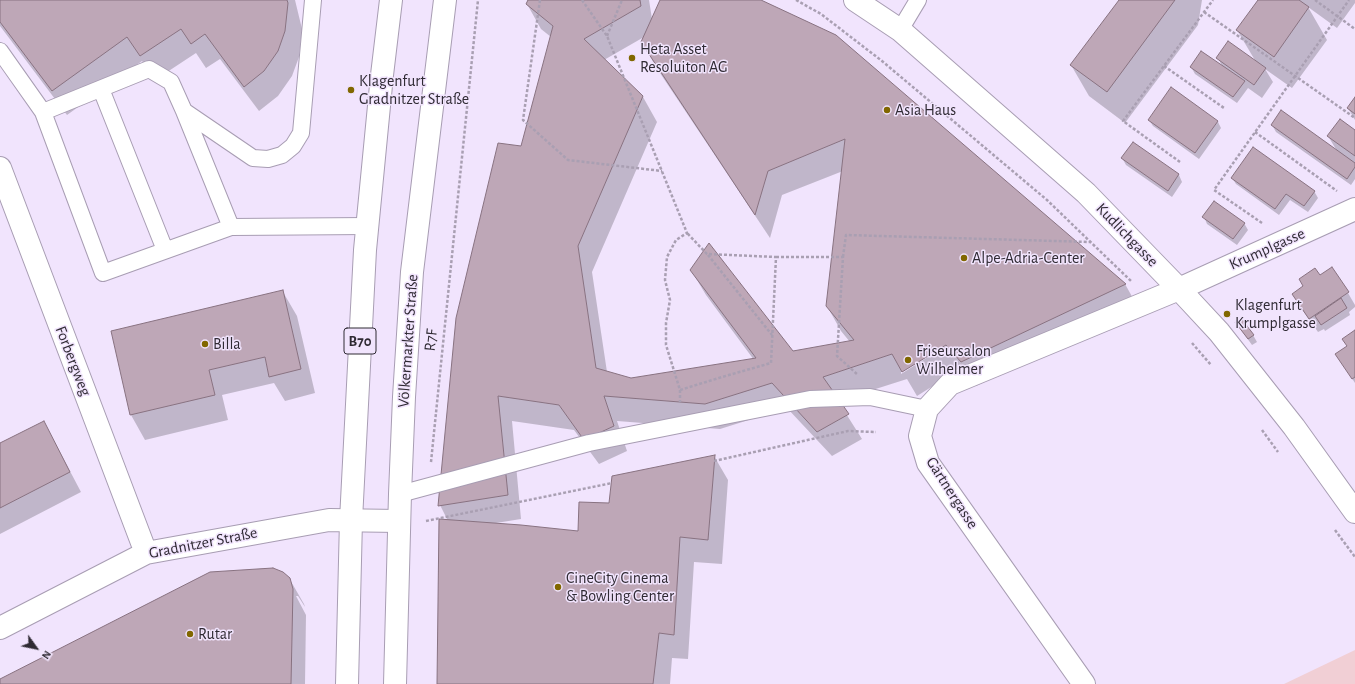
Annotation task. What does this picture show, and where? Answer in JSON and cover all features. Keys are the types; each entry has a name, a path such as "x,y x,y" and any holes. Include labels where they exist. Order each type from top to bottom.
{"street":[{"name":"B70","path":"347,684 351,520 365,250 391,0"},
{"name":"Völkermarkter Straße","path":"395,684 404,397 412,272 445,0"},
{"name":"Kudlichgasse","path":"855,0 900,30 1086,193 1219,332 1294,427 1355,512"},
{"name":"Forbergweg","path":"0,168 146,553"},
{"name":"Krumplgasse","path":"1179,289 1287,240 1352,215"},
{"name":"Gärtnergasse","path":"1084,684 928,462 920,436 927,409 950,384 1179,289"},
{"name":"Gradnitzer Straße","path":"0,628 146,553 329,520 399,521"}],"lane":[{"path":"184,111 253,158 268,159 282,155 293,146 301,133 313,0"},
{"path":"900,30 918,0"},
{"path":"0,51 43,112 103,272 231,227 368,226"},
{"path":"43,112 149,69 171,82 231,227"},
{"path":"101,89 165,250"},
{"path":"400,494 589,443 810,399 870,397 927,409"}],"path":[{"name":"R7F","path":"426,529 429,486 478,0"},
{"path":"540,0 523,120 568,160 662,172"},
{"path":"582,0 607,36 687,233 707,254 772,336"},
{"path":"607,36 622,0"},
{"path":"796,0 821,14 882,61 1047,200 1150,300"},
{"path":"1180,162 1123,122 1213,0"},
{"path":"1315,0 1355,29"},
{"path":"1287,240 1214,190 1349,0"},
{"path":"1204,12 1355,118"},
{"path":"1164,66 1224,108"},
{"path":"1255,132 1338,192"},
{"path":"687,233 676,240 667,257 665,280 670,300 666,323 666,345 680,390 771,363 776,258"},
{"path":"865,376 858,375 837,356 843,257 846,235 1091,242"},
{"path":"707,254 776,258 843,257"},
{"path":"1190,340 1214,369"},
{"path":"1259,427 1282,456"},
{"path":"714,461 848,431 876,432"},
{"path":"426,521 612,483"},
{"path":"1332,526 1355,557"}],"shaded area":[{"path":"1355,650 1355,684 1284,684"}],"building":[{"path":"0,0 287,0 288,3 285,31 278,51 264,71 244,87 205,34 191,44 181,29 140,56 127,37 52,91 0,22"},
{"name":"Alpe-Adria-Center","path":"528,0 640,0 641,6 584,39 643,96 578,246 596,368 631,378 756,358 690,270 709,243 793,351 854,340 826,306 845,139 768,171 755,215 641,42 660,0 761,0 836,35 1126,284 961,362 946,345 902,372 892,354 823,377 849,414 817,432 772,383 705,404 604,396 614,426 584,440 559,405 498,396 508,495 438,506 456,318 498,143 521,146 553,26 526,4"},
{"path":"1119,0 1175,0 1107,92 1070,65"},
{"path":"1258,0 1299,0 1309,7 1274,57 1236,30"},
{"path":"1228,41 1266,68 1254,85 1216,58"},
{"path":"1201,51 1245,81 1233,97 1190,67"},
{"path":"1171,87 1218,121 1195,153 1148,120"},
{"path":"1355,97 1355,114 1347,108"},
{"path":"1281,110 1355,163 1355,167 1347,179 1271,125"},
{"path":"1340,119 1355,130 1355,156 1327,136"},
{"path":"1133,142 1179,174 1168,191 1121,158"},
{"path":"1253,147 1315,191 1304,206 1286,194 1275,209 1231,178"},
{"path":"1214,201 1245,223 1233,239 1202,217"},
{"path":"1332,267 1349,292 1309,319 1292,294 1303,286 1299,279 1315,268 1320,275"},
{"name":"Billa","path":"283,290 301,369 269,377 265,357 209,370 215,395 130,415 111,331"},
{"path":"1341,298 1347,308 1321,325 1315,316"},
{"path":"1241,318 1254,335 1248,339 1235,322"},
{"path":"1355,330 1355,377 1352,379 1335,354 1347,346 1342,339"},
{"path":"44,421 70,472 0,508 0,443"},
{"name":"CineCity Cinema & Bowling Center","path":"715,455 708,540 680,537 674,635 659,633 653,684 437,684 439,519 578,531 579,502 609,503 612,476"},
{"name":"Rutar","path":"273,568 283,572 290,578 293,589 291,684 0,684 0,679 210,572"}],"place":[{"name":"Heta Asset Resoluiton AG","path":"632,58"},
{"name":"Klagenfurt Gradnitzer Straße","path":"351,90"},
{"name":"Asia Haus","path":"887,110"},
{"name":"Alpe-Adria-Center","path":"964,258"},
{"name":"Klagenfurt Krumplgasse","path":"1227,314"},
{"name":"Billa","path":"205,344"},
{"name":"Friseursalon Wilhelmer","path":"908,360"},
{"name":"CineCity Cinema & Bowling Center","path":"558,587"},
{"name":"Rutar","path":"190,634"}]}
